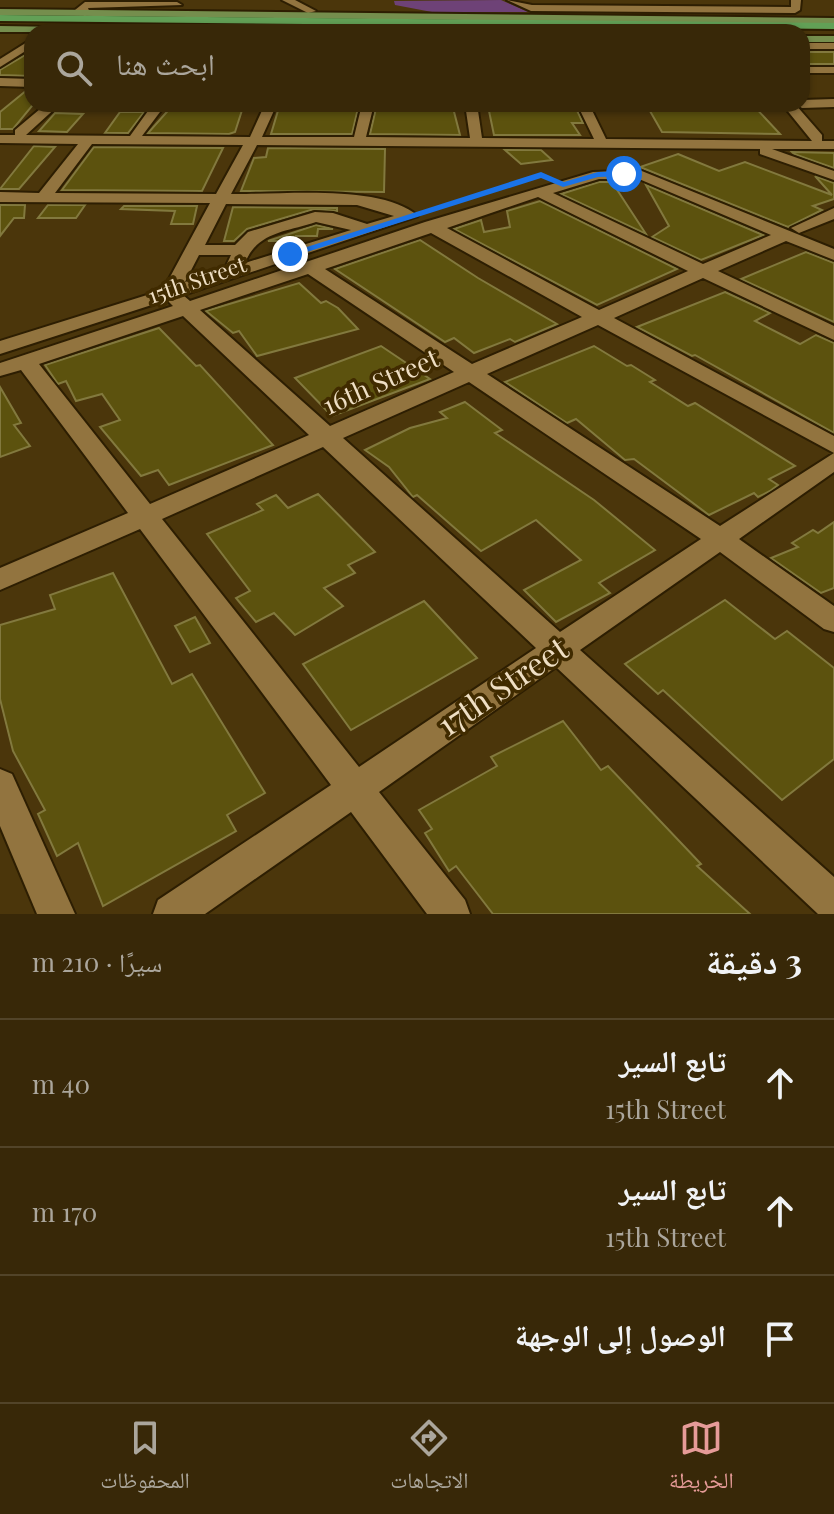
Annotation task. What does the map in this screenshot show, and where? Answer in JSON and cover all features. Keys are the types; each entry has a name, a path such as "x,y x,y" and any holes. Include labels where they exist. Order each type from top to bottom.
{"highway":[{"path":"0,15 834,23"},
{"path":"810,33 834,33"}],"main road":[{"path":"0,15 153,13 211,17 311,11 356,3 350,7 365,10 382,2 394,12 465,18"},
{"path":"260,15 834,23"},
{"path":"0,28 24,28"},
{"path":"0,28 24,29"},
{"path":"810,39 834,39"}],"street":[{"path":"197,0 191,9 211,17"},
{"path":"287,0 311,11"},
{"path":"514,0 531,8 795,10 796,2"},
{"path":"85,13 80,10 85,5 180,2"},
{"path":"153,13 180,2"},
{"path":"810,46 834,46"},
{"path":"0,64 24,48"},
{"path":"12,56 24,56"},
{"path":"810,70 834,70"},
{"path":"0,82 24,83"},
{"path":"818,92 833,104"},
{"path":"810,108 833,104"},
{"path":"20,133 45,112"},
{"path":"136,134 154,112"},
{"path":"267,112 193,250 179,300 834,903"},
{"path":"360,136 366,112"},
{"path":"472,112 476,137"},
{"path":"586,112 597,147"},
{"path":"802,112 828,140"},
{"path":"0,133 667,147 752,146 828,140"},
{"path":"0,139 476,137 597,147 640,175 692,191"},
{"path":"44,197 88,140"},
{"path":"573,146 828,140"},
{"path":"752,146 834,176"},
{"name":"15th Street","path":"0,348 310,267 427,228 540,183 597,147"},
{"path":"667,147 645,156 647,165 657,173 692,191 792,232 834,255"},
{"name":"15th Street","path":"13,366 179,300 232,273 405,218 540,183 563,185 598,175 640,175"},
{"path":"540,183 704,271 834,334"},
{"path":"0,197 371,201 598,317 834,446"},
{"name":"16th Street","path":"0,580 834,213"},
{"path":"232,273 242,250 254,236 315,217 333,218 368,230"},
{"path":"792,232 834,243"},
{"path":"193,250 242,250"},
{"path":"310,267 721,539 834,621"},
{"path":"13,366 146,516 357,787 451,914"},
{"name":"17th Street","path":"172,914 834,461"},
{"path":"0,785 56,914"}],"shaded area":[{"path":"501,0 528,12 432,12 395,5 394,1"}],"building":[{"path":"810,52 834,52 834,64 810,64"},
{"path":"24,56 24,76 0,75 0,70"},
{"path":"24,92 24,112 27,112 13,129 0,129 0,112"},
{"path":"120,112 144,112 128,133 105,133"},
{"path":"167,112 241,112 235,132 229,134 148,133"},
{"path":"278,112 357,112 352,134 271,134"},
{"path":"375,112 454,112 460,135 370,134"},
{"path":"489,112 578,112 583,123 572,123 580,135 494,135"},
{"path":"651,112 759,112 780,134 662,132"},
{"path":"55,113 83,114 67,132 39,131"},
{"path":"34,146 55,147 19,189 0,189"},
{"path":"94,147 223,148 202,191 62,190"},
{"path":"268,148 385,149 384,192 241,191 254,158 266,157"},
{"path":"505,150 541,150 552,160 521,164"},
{"path":"792,152 834,153 834,168 794,154"},
{"path":"678,154 719,171 745,162 832,195 815,176 834,183 834,199 813,206 822,210 788,227 640,167"},
{"path":"599,182 612,182 646,234 561,194"},
{"path":"646,185 763,235 701,260 652,237 669,226"},
{"path":"540,201 677,269 597,305 454,229 481,220 484,232 510,227 507,211"},
{"path":"0,205 25,205 24,218 14,218 0,236"},
{"path":"48,205 85,205 76,218 38,218"},
{"path":"124,206 197,206 193,224 171,224 175,211 121,209"},
{"path":"233,207 337,208 337,211 314,209 247,229 234,241 224,241"},
{"path":"316,225 333,229 318,229 317,236 296,236 295,241 268,241"},
{"path":"420,240 557,324 515,342 510,339 474,353 454,338 445,342 335,269"},
{"path":"806,252 834,263 834,322 741,279"},
{"path":"299,283 321,303 326,301 338,308 358,329 257,356 239,331 233,333 206,311"},
{"path":"725,292 770,313 755,321 800,344 816,335 834,343 834,433 695,355 637,327"},
{"path":"159,328 196,366 200,365 273,445 169,485 158,470 141,476 100,427 120,420 102,394 76,401 66,381 58,384 45,365"},
{"path":"381,346 430,379 332,416 295,378"},
{"path":"594,346 655,380 650,382 688,406 695,403 795,466 769,479 778,485 770,491 758,497 754,493 709,515 634,459 625,460 576,419 567,423 505,382"},
{"path":"0,387 21,423 14,425 30,446 0,457"},
{"path":"465,402 502,430 495,433 594,500 655,550 599,583 610,593 556,622 524,590 581,560 536,520 481,551 417,495 413,497 389,467 365,450 410,428 447,418 440,412"},
{"path":"318,494 375,552 348,565 355,573 324,588 343,606 295,635 274,613 256,622 236,598 250,591 207,534 263,510 257,504 276,495 288,508"},
{"path":"834,522 834,588 821,593 771,558 798,547 792,543 813,530 818,533"},
{"path":"113,573 172,684 192,674 265,793 227,815 236,831 103,906 78,843 57,856 38,814 45,810 13,751 0,699 0,625 55,609 50,595"},
{"path":"725,600 775,639 787,631 834,668 834,759 782,800 663,690 658,694 625,664"},
{"path":"424,601 477,658 351,730 303,664"},
{"path":"195,617 210,643 190,652 175,626"},
{"path":"563,721 601,770 608,766 701,864 697,866 750,914 493,914 456,866 449,871 425,833 432,829 419,810 497,766 491,757"}],"route":[{"path":"290,254 541,175 563,185 598,175 624,174"}]}
